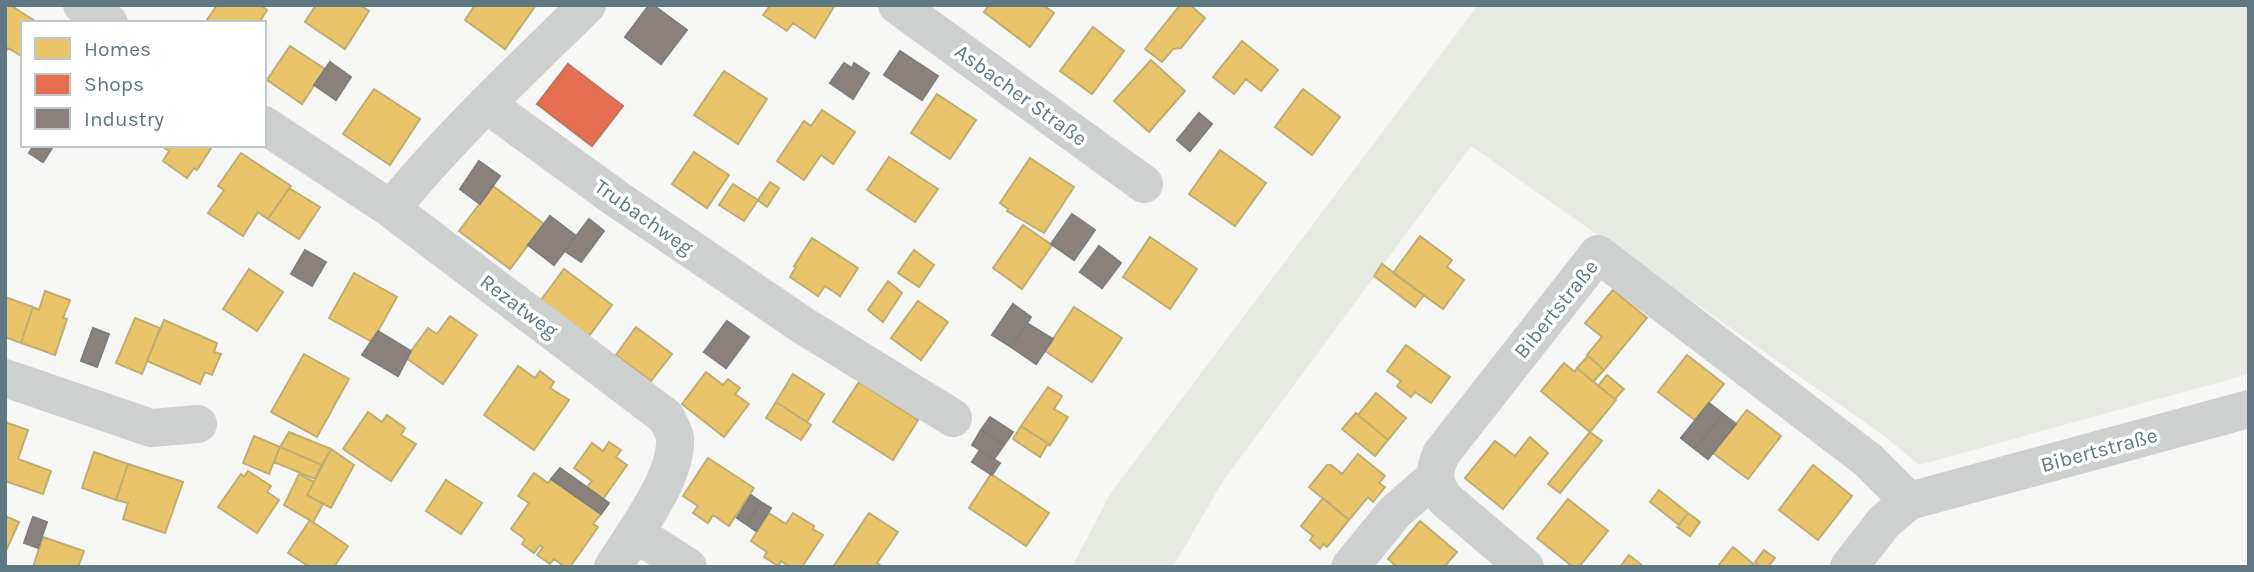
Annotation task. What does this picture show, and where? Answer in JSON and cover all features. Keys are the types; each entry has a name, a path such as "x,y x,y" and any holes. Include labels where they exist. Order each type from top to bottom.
{"street":[{"path":"82,5 106,21"},
{"path":"391,209 419,174 486,104 587,5"},
{"name":"Asbacher Straße","path":"897,5 1144,184"},
{"name":"Trubachweg","path":"486,104 617,199 804,326 953,418"},
{"name":"Rezatweg","path":"266,126 391,209 666,417 675,435 674,454 653,504 613,567"},
{"name":"Bibertstraße","path":"1434,478 1441,454 1598,254 1868,460 1909,501"},
{"path":"5,378 151,428 198,424"},
{"name":"Bibertstraße","path":"1849,567 1884,522 1909,501 2249,409"},
{"path":"1350,567 1395,512 1434,478 1438,490 1446,500 1525,567"},
{"path":"635,533 688,567"}],"shaded area":[{"path":"1478,5 2249,5 2249,374 1919,465 1883,435 1471,146 1223,481 1173,567 1072,567 1110,494"}],"building: Homes":[{"path":"5,5 10,5 35,21 21,21 21,56 8,48 5,53"},
{"path":"217,5 260,5 267,10 260,21 206,21"},
{"path":"316,5 360,5 369,11 345,49 305,22"},
{"path":"475,5 536,5 505,49 465,20"},
{"path":"767,5 835,5 815,38 793,23 787,31 763,15 769,7"},
{"path":"989,5 1043,5 1054,13 1030,47 984,12"},
{"path":"1180,5 1190,5 1205,18 1181,48 1173,49 1162,62 1145,49"},
{"path":"1093,27 1124,51 1092,94 1060,71"},
{"path":"1242,41 1278,70 1261,91 1246,79 1234,94 1213,77"},
{"path":"290,46 325,69 302,104 267,80"},
{"path":"1151,60 1185,91 1149,132 1114,101"},
{"path":"724,71 767,99 738,144 694,115"},
{"path":"374,89 420,119 390,165 343,134"},
{"path":"1303,89 1340,117 1312,155 1275,127"},
{"path":"937,94 976,120 950,159 911,133"},
{"path":"822,110 855,132 833,164 821,155 804,180 777,161 804,121 811,126"},
{"path":"163,147 212,147 197,170 194,168 187,178 163,161 169,151"},
{"path":"1220,150 1266,183 1235,226 1189,194"},
{"path":"694,152 729,175 707,208 672,184"},
{"path":"241,153 291,186 268,219 258,212 243,236 208,213 224,190 218,186"},
{"path":"889,157 938,189 915,222 867,190"},
{"path":"1030,158 1074,187 1044,233 1007,211 1000,203"},
{"path":"770,182 779,188 767,207 758,200"},
{"path":"733,184 758,200 744,221 719,205"},
{"path":"493,186 544,224 510,269 459,231"},
{"path":"289,188 320,207 299,239 268,219"},
{"path":"1023,225 1052,245 1022,289 993,268"},
{"path":"1420,236 1452,260 1447,267 1464,280 1443,309 1393,273"},
{"path":"1150,237 1197,269 1170,309 1123,277"},
{"path":"812,238 858,268 840,296 825,286 818,296 790,277"},
{"path":"914,250 934,265 919,287 898,273"},
{"path":"1382,264 1424,295 1415,307 1374,276"},
{"path":"249,269 283,292 257,331 223,309"},
{"path":"564,269 612,305 589,336 541,300"},
{"path":"354,273 397,297 372,342 329,318"},
{"path":"888,281 902,293 883,322 868,310"},
{"path":"1613,290 1647,318 1604,370 1587,355 1602,337 1585,323"},
{"path":"45,291 70,300 63,318 67,319 55,355 21,343 33,307 39,310"},
{"path":"5,297 33,307 21,343 5,337"},
{"path":"918,301 948,322 921,360 891,338"},
{"path":"1074,307 1122,338 1092,382 1045,351"},
{"path":"450,316 477,335 443,384 406,358 428,328 437,334"},
{"path":"135,318 160,328 142,374 116,363"},
{"path":"164,320 217,343 214,352 221,354 212,375 205,372 200,384 147,361"},
{"path":"636,327 672,354 651,381 616,355"},
{"path":"1406,345 1450,377 1431,403 1415,392 1411,397 1397,386 1401,381 1387,371"},
{"path":"304,354 349,379 317,437 271,412"},
{"path":"1687,355 1724,384 1695,420 1658,392"},
{"path":"1588,356 1604,370 1593,382 1577,368"},
{"path":"1564,363 1575,372 1577,368 1616,400 1590,432 1541,391"},
{"path":"518,366 535,378 540,371 554,382 550,388 569,400 534,450 484,415"},
{"path":"706,372 723,385 728,379 740,388 735,394 749,404 724,437 682,404"},
{"path":"793,374 824,394 807,422 776,402"},
{"path":"1607,375 1624,389 1615,399 1598,386"},
{"path":"859,382 918,420 893,460 833,422"},
{"path":"1048,387 1062,396 1054,409 1068,417 1050,445 1021,426"},
{"path":"1376,393 1406,418 1388,440 1358,415"},
{"path":"776,402 811,425 801,440 766,418"},
{"path":"1747,410 1781,436 1748,479 1713,453"},
{"path":"368,412 382,422 387,415 405,428 401,435 416,444 391,481 343,449"},
{"path":"1356,413 1388,440 1375,456 1342,429"},
{"path":"5,422 28,430 18,459 51,471 43,494 5,481"},
{"path":"1021,426 1048,443 1040,457 1013,439"},
{"path":"289,432 331,449 322,465 280,447"},
{"path":"1590,432 1602,441 1560,493 1548,484"},
{"path":"254,436 280,447 269,474 243,463"},
{"path":"1530,437 1548,453 1503,509 1465,478 1495,441 1515,456"},
{"path":"609,442 621,450 616,457 627,465 603,499 587,487 592,481 574,468 592,443 603,451"},
{"path":"280,447 322,465 315,479 274,462"},
{"path":"331,449 354,465 331,508 307,495"},
{"path":"94,452 128,464 116,500 82,488"},
{"path":"1358,454 1385,476 1379,483 1385,487 1373,502 1368,497 1349,520 1309,487 1327,465 1342,474"},
{"path":"708,458 754,488 729,526 713,515 708,523 693,513 698,506 683,496"},
{"path":"128,464 183,482 165,533 123,519 128,503 116,500"},
{"path":"1813,465 1852,496 1818,540 1779,510"},
{"path":"248,471 271,486 267,492 279,500 257,533 218,507 241,474 244,477"},
{"path":"534,473 548,483 551,479 601,514 593,524 598,527 570,567 565,567 554,559 550,564 537,555 543,547 540,545 534,553 522,544 525,539 511,529 529,503 518,496"},
{"path":"299,474 314,482 307,495 323,504 313,522 284,505"},
{"path":"991,474 1049,513 1026,546 969,508"},
{"path":"446,480 482,503 461,534 426,511"},
{"path":"1659,490 1688,513 1679,525 1650,502"},
{"path":"1323,498 1349,520 1327,547 1323,544 1320,549 1310,540 1313,536 1301,526"},
{"path":"1568,499 1608,531 1579,567 1573,567 1537,538"},
{"path":"769,513 786,524 793,513 823,535 802,567 790,567 781,561 778,566 764,557 767,552 751,541"},
{"path":"869,513 898,532 877,563 883,567 833,567"},
{"path":"1688,513 1700,522 1690,536 1677,527"},
{"path":"5,516 19,522 5,553"},
{"path":"310,520 348,546 334,567 310,567 288,553"},
{"path":"1420,521 1457,552 1444,567 1397,567 1388,559"},
{"path":"43,537 84,551 78,567 33,567"},
{"path":"1733,547 1757,567 1718,566"},
{"path":"1764,550 1775,558 1768,567 1760,567 1755,562"},
{"path":"1629,555 1644,567 1620,567"}],"building: Shops":[{"path":"568,64 623,106 592,146 537,104"}],"building: Industry":[{"path":"649,5 653,5 687,30 661,64 625,37"},
{"path":"900,51 938,76 922,100 884,75"},
{"path":"330,62 351,77 336,100 314,85"},
{"path":"844,63 852,68 854,63 869,73 853,99 830,83"},
{"path":"1199,113 1212,124 1190,151 1177,140"},
{"path":"33,147 53,147 43,162 29,153"},
{"path":"479,161 500,176 480,204 460,189"},
{"path":"1072,214 1095,230 1074,260 1051,244"},
{"path":"550,216 576,236 554,265 528,245"},
{"path":"589,219 604,231 581,262 565,251"},
{"path":"1099,246 1121,263 1102,288 1080,272"},
{"path":"305,250 326,262 312,286 291,274"},
{"path":"1013,304 1031,317 1011,347 992,335"},
{"path":"727,321 749,337 726,368 704,352"},
{"path":"1027,323 1053,339 1036,364 1011,347"},
{"path":"93,328 109,334 97,367 81,361"},
{"path":"378,331 411,351 398,376 362,355"},
{"path":"1709,403 1723,414 1695,449 1681,438"},
{"path":"1723,414 1736,424 1708,459 1695,449"},
{"path":"990,417 1013,432 1004,445 981,430"},
{"path":"981,430 1004,445 994,459 972,445"},
{"path":"980,450 1000,463 992,475 972,462"},
{"path":"560,468 609,503 601,514 551,479"},
{"path":"751,495 761,502 746,524 737,518"},
{"path":"761,502 771,508 756,531 746,524"},
{"path":"33,517 47,522 38,548 24,543"}]}
